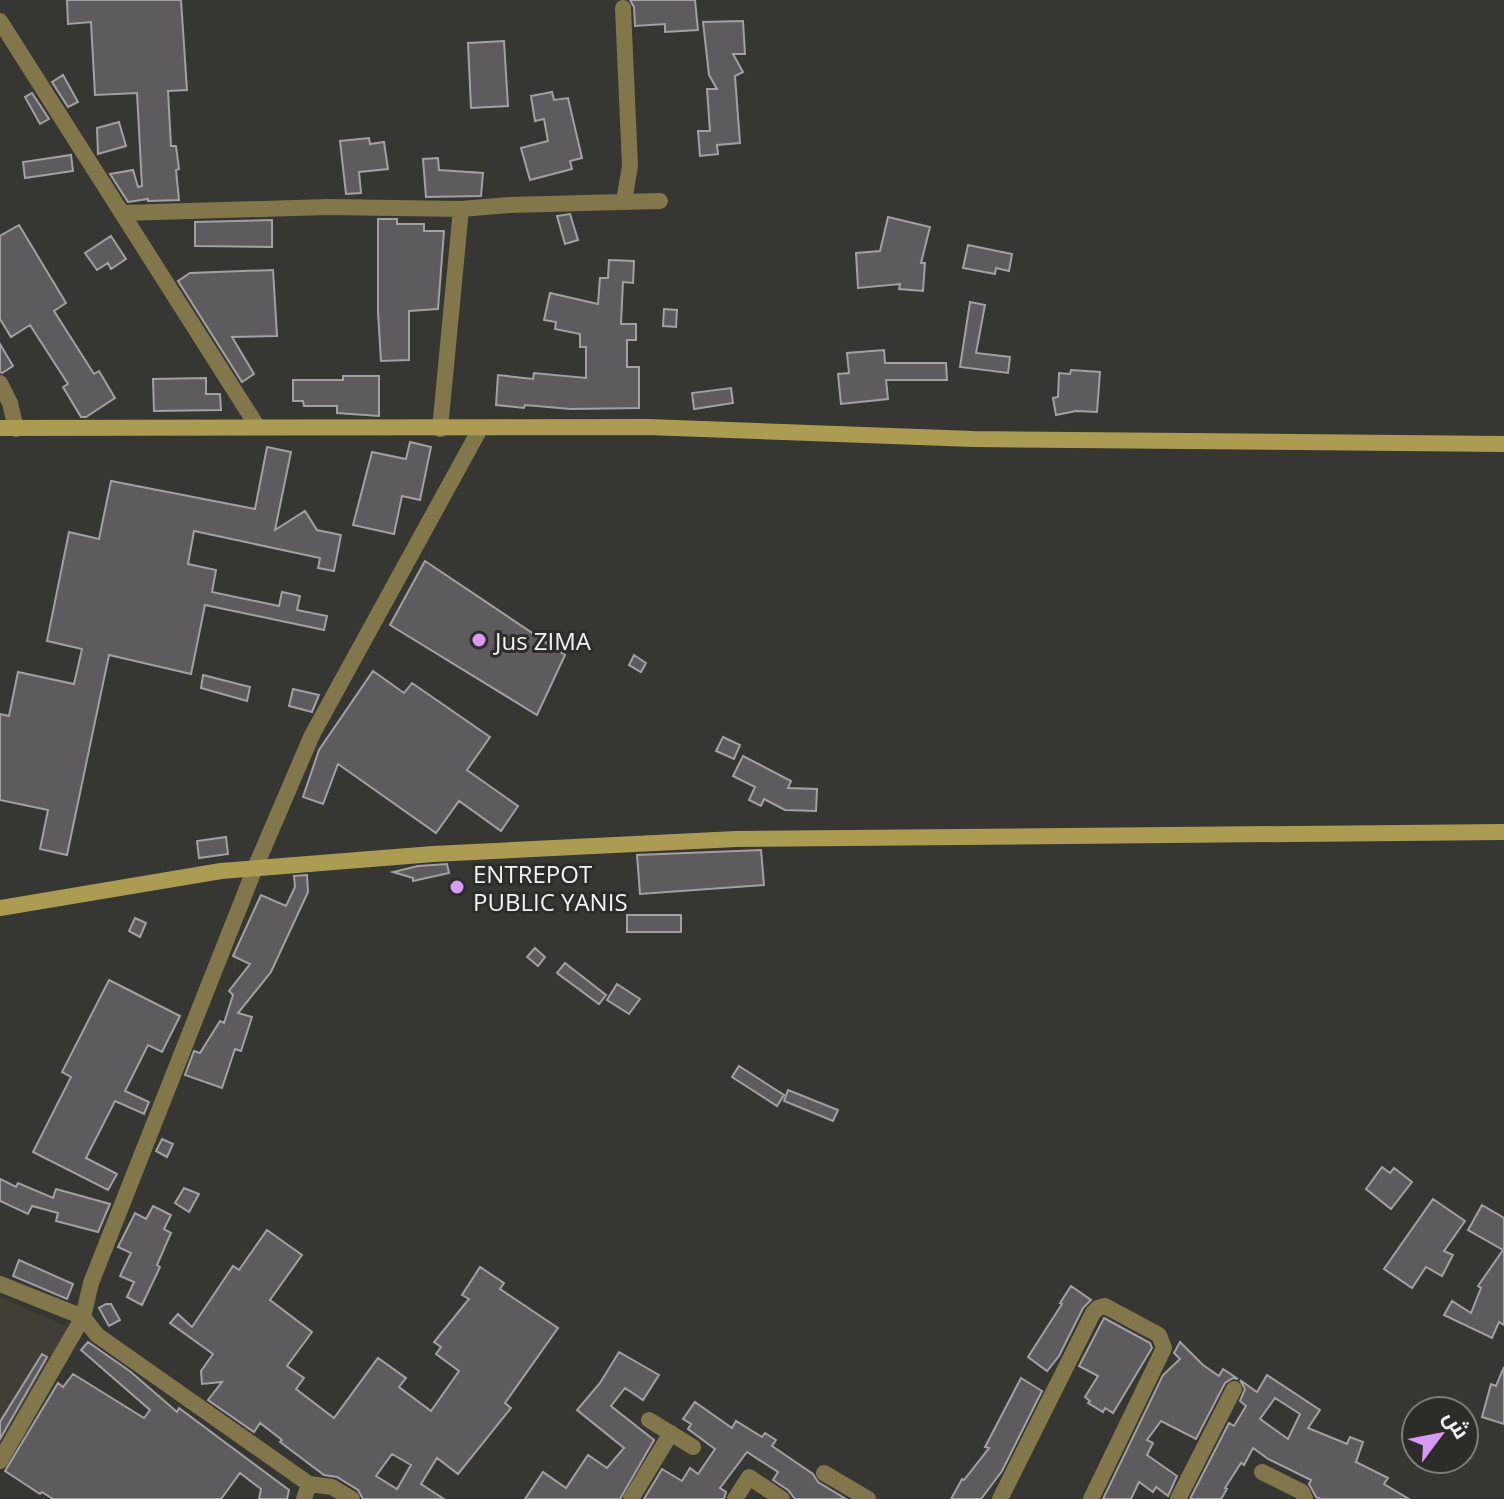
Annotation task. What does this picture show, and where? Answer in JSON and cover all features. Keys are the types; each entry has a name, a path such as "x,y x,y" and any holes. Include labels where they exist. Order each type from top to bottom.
{"main road":[{"path":"8,428 647,427 973,439 1504,444"},
{"path":"0,908 221,871 433,854 736,839 1504,832"}],"street":[{"path":"623,8 630,166 624,201"},
{"path":"0,21 257,426"},
{"path":"122,213 328,207 461,209 660,201"},
{"path":"440,429 461,209"},
{"path":"0,383 10,403 8,428"},
{"path":"0,1461 83,1317 91,1283 255,868 312,735 480,429"},
{"path":"0,1284 83,1317 97,1335 307,1492 332,1487 352,1499"},
{"path":"1000,1499 1093,1313 1105,1306 1159,1335 1164,1348 1091,1499"},
{"path":"1178,1499 1234,1389"},
{"path":"649,1420 693,1447"},
{"path":"631,1499 671,1433"},
{"path":"1262,1472 1302,1497"},
{"path":"824,1473 868,1499"},
{"path":"735,1499 749,1477 782,1499"}],"shaded area":[{"path":"0,1297 72,1329 0,1462"}],"building":[{"path":"67,0 181,0 187,90 168,91 171,146 176,146 179,169 176,170 179,200 128,202 110,174 133,170 138,187 142,186 137,93 95,95 91,22 68,24"},
{"path":"630,0 695,0 698,30 665,32 665,24 635,26 634,7"},
{"path":"743,21 745,54 733,54 743,72 735,76 740,143 717,145 718,154 700,156 698,131 710,131 707,89 717,89 709,75 703,22"},
{"path":"504,41 508,106 471,108 468,43"},
{"path":"63,75 78,102 68,107 52,82"},
{"path":"552,92 554,100 568,98 582,158 570,161 572,169 530,180 521,148 548,141 544,119 535,121 531,96"},
{"path":"32,93 49,119 40,124 25,97"},
{"path":"119,122 126,146 98,154 97,128"},
{"path":"369,138 370,144 384,142 388,169 359,172 361,193 346,194 340,141"},
{"path":"71,155 73,171 25,178 23,162"},
{"path":"438,158 439,170 483,173 481,196 426,197 423,159"},
{"path":"570,214 578,240 565,244 557,216"},
{"path":"888,217 930,227 921,263 925,263 923,291 899,289 900,284 858,288 856,253 880,251"},
{"path":"378,219 397,219 397,224 424,224 424,231 444,231 438,309 409,311 409,360 381,361"},
{"path":"272,220 272,247 195,246 195,222"},
{"path":"19,225 66,303 54,311 94,374 99,371 115,398 86,417 81,417 63,387 68,384 30,325 11,337 0,319 0,236"},
{"path":"111,236 126,259 111,269 108,263 97,270 85,253"},
{"path":"968,245 1012,254 1009,271 996,268 995,274 963,268"},
{"path":"609,260 634,261 633,283 623,282 621,324 636,324 636,340 627,340 627,367 639,367 639,408 571,409 496,405 498,375 533,379 534,373 586,378 586,347 580,347 580,334 555,329 556,322 544,320 550,293 598,304 600,278 608,278"},
{"path":"273,270 277,336 232,337 254,374 242,382 178,281 190,273"},
{"path":"970,302 985,305 976,353 1010,357 1008,373 960,367"},
{"path":"664,309 677,310 676,327 663,326"},
{"path":"0,344 13,366 2,373 0,372"},
{"path":"884,350 885,363 946,363 947,380 886,380 888,399 841,404 838,374 849,373 847,353"},
{"path":"1071,370 1100,372 1097,412 1076,411 1056,415 1053,398 1058,397 1059,373 1070,374"},
{"path":"343,376 379,376 379,416 337,413 337,406 304,406 303,401 293,401 293,380 343,380"},
{"path":"206,378 206,394 220,394 221,410 154,411 153,379"},
{"path":"731,388 733,403 694,409 692,393"},
{"path":"410,442 431,447 420,500 402,496 394,534 353,525 372,452 406,459"},
{"path":"267,447 291,452 275,530 305,511 317,530 341,535 334,571 318,568 320,558 194,531 188,564 216,570 212,592 279,606 282,592 300,596 297,610 327,616 324,630 205,605 191,674 109,655 67,855 40,849 48,810 0,800 0,714 9,716 18,672 74,684 82,649 47,641 69,532 99,539 111,481 255,509"},
{"name":"Jus ZIMA","path":"425,561 565,655 537,715 390,625"},
{"path":"634,655 646,663 641,672 629,665"},
{"path":"373,671 404,693 412,683 490,737 467,770 518,806 501,831 459,801 436,833 338,764 323,804 303,797 319,750"},
{"path":"203,675 250,687 247,701 201,688"},
{"path":"293,689 319,695 312,712 289,706"},
{"path":"723,737 740,745 734,759 716,751"},
{"path":"743,756 791,781 788,788 817,789 816,811 785,810 764,799 761,806 749,800 755,787 733,776"},
{"path":"226,837 228,854 199,858 197,841"},
{"path":"761,850 764,885 640,894 637,855"},
{"path":"447,864 449,873 413,881 413,878 393,872 418,866"},
{"path":"307,875 308,892 271,972 238,1013 252,1017 241,1051 235,1049 222,1088 185,1075 194,1051 200,1053 220,1021 224,1023 233,995 229,991 250,964 233,956 261,895 286,906 295,887 294,876"},
{"path":"627,915 681,915 681,932 627,932"},
{"path":"135,918 146,923 140,937 129,931"},
{"path":"535,948 545,957 538,966 527,957"},
{"path":"565,963 606,995 599,1004 557,973"},
{"path":"109,980 180,1016 162,1052 148,1045 125,1091 149,1102 144,1114 115,1101 86,1158 117,1174 108,1190 33,1152 71,1077 62,1072"},
{"path":"617,984 640,999 629,1014 607,1000"},
{"path":"739,1066 784,1095 777,1106 732,1077"},
{"path":"788,1090 838,1110 833,1121 784,1101"},
{"path":"162,1139 173,1144 167,1157 156,1151"},
{"path":"1382,1167 1390,1173 1394,1168 1412,1182 1391,1209 1366,1189"},
{"path":"0,1179 53,1198 56,1189 110,1204 98,1232 56,1221 58,1213 32,1206 28,1214 0,1201"},
{"path":"184,1188 199,1194 189,1212 175,1203"},
{"path":"1433,1199 1465,1221 1444,1251 1453,1255 1442,1276 1426,1267 1412,1288 1384,1269"},
{"path":"1482,1205 1504,1218 1504,1325 1499,1322 1492,1338 1444,1315 1452,1301 1471,1313 1481,1288 1478,1286 1503,1250 1468,1230"},
{"path":"153,1206 171,1215 164,1229 171,1233 157,1265 160,1267 142,1305 127,1297 134,1282 120,1276 131,1253 118,1247 135,1213 146,1219"},
{"path":"267,1230 302,1255 270,1300 312,1332 287,1366 304,1378 296,1389 334,1418 378,1358 406,1378 399,1387 431,1411 459,1371 436,1354 441,1347 434,1342 469,1299 462,1295 480,1267 504,1283 500,1289 558,1328 505,1403 511,1408 458,1474 437,1458 421,1484 444,1499 363,1499 358,1490 337,1477 324,1475 260,1423 254,1432 208,1400 222,1382 202,1384 201,1371 213,1354 170,1323 178,1314 192,1327 233,1266 239,1270","holes":["392,1454 411,1465 397,1489 376,1476"]},
{"path":"19,1260 73,1284 67,1299 13,1276"},
{"path":"1071,1286 1091,1300 1083,1308 1059,1356 1047,1371 1028,1357"},
{"path":"111,1304 120,1320 109,1326 99,1308"},
{"path":"1104,1318 1150,1343 1152,1348 1113,1413 1105,1408 1103,1412 1088,1403 1090,1401 1085,1397 1098,1376 1079,1366"},
{"path":"88,1342 131,1372 177,1412 179,1408 289,1490 287,1499 259,1499 261,1489 240,1473 221,1499 53,1499 5,1471 58,1383 63,1387 73,1374 144,1418 150,1410 81,1350"},
{"path":"1180,1342 1219,1376 1223,1369 1238,1379 1233,1378 1225,1383 1196,1439 1161,1421 1147,1440 1153,1443 1147,1455 1177,1476 1168,1496 1156,1487 1153,1492 1139,1482 1131,1499 1103,1499 1163,1375 1180,1359 1174,1353"},
{"path":"619,1352 659,1375 643,1400 625,1388 611,1406 654,1440 620,1499 525,1499 543,1472 566,1488 588,1455 607,1468 624,1448 577,1410 600,1383"},
{"path":"42,1354 47,1357 0,1439 0,1422"},
{"path":"1504,1367 1504,1424 1482,1417 1491,1384 1496,1386"},
{"path":"1267,1375 1320,1410 1308,1428 1347,1444 1350,1437 1363,1442 1356,1462 1388,1478 1384,1484 1409,1499 1321,1499 1316,1497 1309,1484 1311,1480 1253,1448 1225,1488 1221,1499 1190,1499 1229,1423 1234,1426 1246,1406 1240,1401 1245,1389 1240,1380 1257,1392","holes":["1275,1398 1300,1414 1288,1439 1260,1419"]},
{"path":"1021,1378 1042,1391 1002,1471 981,1499 951,1499 962,1479 989,1448 985,1447"},
{"path":"695,1402 732,1428 736,1421 762,1437 765,1433 776,1440 772,1446 813,1474 818,1482 846,1499 795,1499 773,1480 778,1472 747,1452 720,1488 726,1492 724,1499 644,1499 662,1469 682,1481 690,1468 698,1474 715,1449 688,1429 691,1424 683,1419"}],"place":[{"name":"Jus ZIMA","path":"479,640"},
{"name":"ENTREPOT PUBLIC YANIS","path":"457,887"}]}
